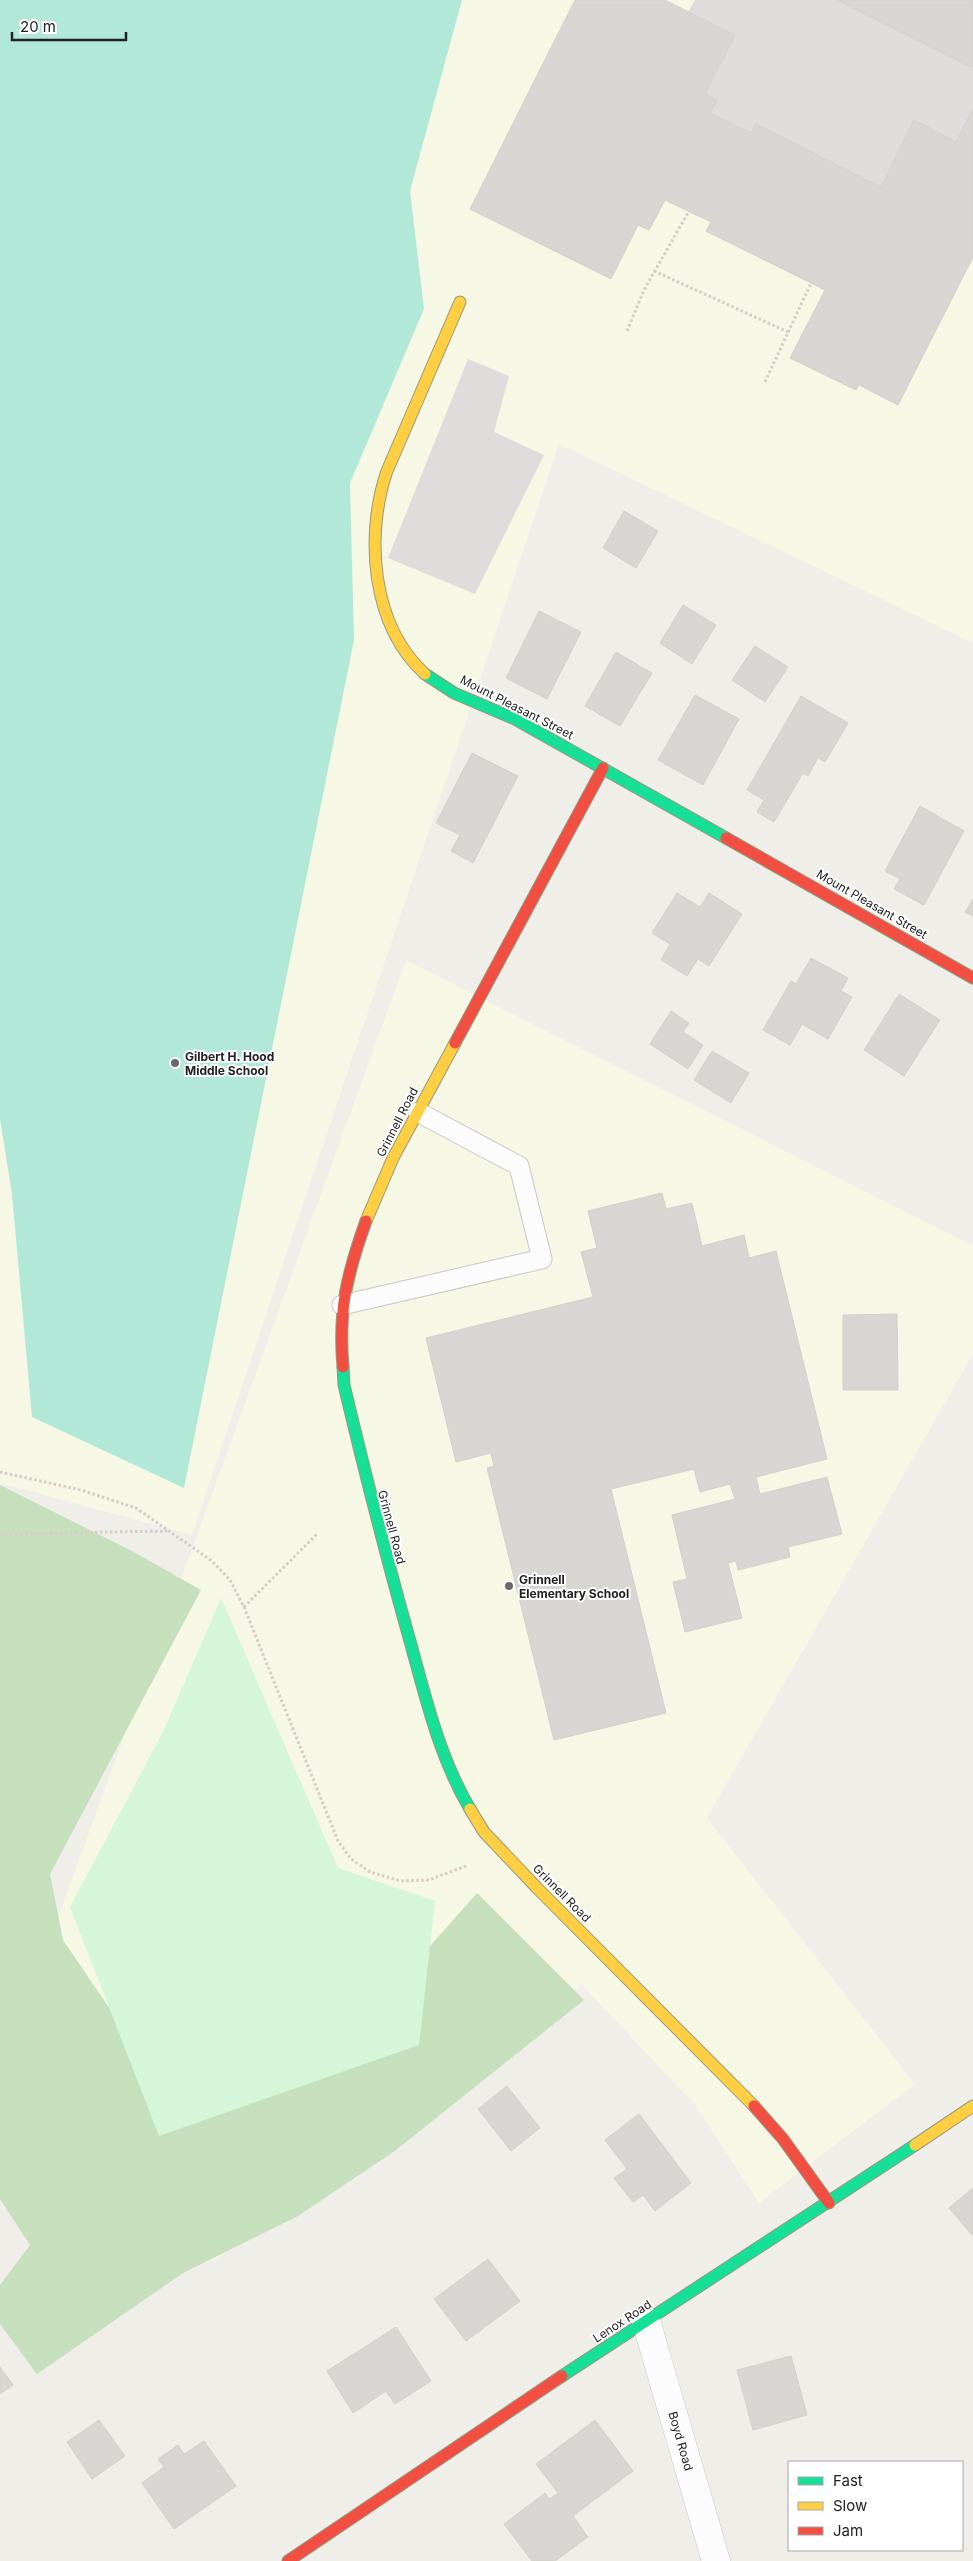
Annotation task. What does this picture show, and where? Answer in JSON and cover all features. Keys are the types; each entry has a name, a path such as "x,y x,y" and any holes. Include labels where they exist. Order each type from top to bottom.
{"street":[{"name":"Mount Pleasant Street","path":"460,302 389,465 378,498 374,528 375,562 381,593 393,626 407,653 424,673 445,686 515,719 973,978"},
{"name":"Grinnell Road","path":"603,768 418,1112 394,1158 367,1218 350,1265 342,1305 341,1346 344,1385 372,1504 437,1739 458,1788 484,1832 538,1889 747,2098 783,2139 829,2203"},
{"name":"Lenox Road","path":"288,2561 422,2467 829,2203 973,2106"},
{"name":"Boyd Road","path":"646,2321 716,2561"}],"lane":[{"path":"342,1305 542,1259 519,1166 418,1112"}],"path":[{"path":"626,330 654,271 688,212"},
{"path":"654,271 788,332"},
{"path":"765,382 811,283"},
{"path":"0,1472 117,1500 136,1508 212,1561 230,1580 244,1607 338,1841 351,1859 370,1872 401,1881 429,1880 466,1866"},
{"path":"0,1534 167,1531"},
{"path":"244,1607 317,1534"}],"shaded area":[{"name":"Gilbert H. Hood Middle School","path":"0,0 973,0 973,643 559,444 192,1535 0,1483"},
{"path":"695,0 837,0 973,68 973,109 956,142 914,121 881,187 751,133 710,113 717,100 705,94 735,35 688,12"},
{"path":"468,359 509,376 494,432 544,455 475,594 388,558"},
{"name":"Grinnell Elementary School","path":"406,960 973,1246 973,1354 707,1818 915,2084 759,2203 696,2106 582,1985 213,2262 50,1940"}],"green space":[{"path":"0,0 462,0 410,191 424,309 350,483 354,640 184,1488 32,1417 12,1194 0,1119"},
{"path":"0,1485 132,1551 201,1590 50,1874 63,1940 161,2084 408,1971 477,1893 584,2000 396,2150 298,2216 183,2273 37,2374 0,2324 0,2285 30,2245 0,2199"},
{"path":"221,1598 338,1868 435,1901 419,2045 159,2136 70,1907 163,1732"}],"building":[{"path":"575,0 665,0 735,35 705,94 717,100 710,113 751,133 756,124 881,187 914,120 956,142 973,109 973,257 898,405 859,385 856,390 790,358 825,290 706,231 711,222 665,200 649,230 638,225 611,279 470,209"},
{"path":"837,0 973,0 973,68"},
{"path":"624,511 658,531 636,568 603,548"},
{"path":"683,605 716,625 692,664 660,643"},
{"path":"539,611 581,632 547,699 506,678"},
{"path":"755,646 788,667 765,702 732,680"},
{"path":"616,652 652,673 620,726 585,706"},
{"path":"695,695 739,719 703,785 658,760"},
{"path":"801,696 848,723 825,762 818,758 808,776 803,773 774,822 757,812 764,800 747,790"},
{"path":"472,753 518,776 473,863 451,851 460,835 436,823"},
{"path":"920,806 964,831 924,905 894,889 900,879 885,871"},
{"path":"677,893 700,907 709,893 742,914 709,966 698,959 687,976 661,960 670,944 652,933"},
{"path":"973,899 973,916 965,912"},
{"path":"811,958 848,978 841,991 852,997 828,1039 802,1024 790,1045 763,1030 791,981 796,984"},
{"path":"899,994 940,1020 904,1076 864,1050"},
{"path":"671,1011 689,1023 683,1032 703,1045 688,1069 650,1044"},
{"path":"712,1051 749,1073 731,1103 694,1080"},
{"path":"662,1193 666,1209 692,1203 702,1246 744,1235 749,1258 776,1251 827,1459 756,1477 760,1494 827,1477 842,1534 788,1547 790,1557 738,1570 736,1561 728,1563 742,1618 685,1632 673,1582 687,1579 672,1515 735,1499 730,1484 700,1492 694,1469 611,1489 666,1713 554,1740 487,1468 494,1466 491,1453 456,1462 426,1338 593,1297 581,1252 597,1248 588,1211"},
{"path":"897,1314 898,1390 843,1390 843,1315"},
{"path":"507,2086 540,2128 511,2151 478,2109"},
{"path":"639,2114 691,2183 655,2211 643,2195 633,2202 614,2178 627,2169 605,2140"},
{"path":"973,2188 973,2236 949,2208"},
{"path":"488,2259 520,2301 466,2341 434,2299"},
{"path":"396,2327 431,2381 395,2404 386,2391 353,2413 327,2371"},
{"path":"791,2356 807,2415 753,2430 737,2370"},
{"path":"0,2367 13,2385 0,2394"},
{"path":"99,2420 125,2456 92,2479 67,2442"},
{"path":"595,2420 633,2471 573,2516 588,2537 555,2561 532,2561 504,2524 545,2493 549,2499 558,2493 536,2464"},
{"path":"204,2441 236,2486 174,2529 142,2483 164,2467 158,2459 178,2445 184,2454"}],"traffic: fast":[{"path":"425,674 454,693 515,719 726,838"},
{"path":"343,1367 344,1385 367,1479 433,1724 449,1767 470,1809"},
{"path":"562,2376 915,2145"}],"traffic: slow":[{"path":"425,674 407,654 393,631 383,605 375,550 376,523 380,496 387,471 460,302"},
{"path":"366,1221 393,1158 455,1043"},
{"path":"470,1809 484,1832 538,1889 754,2106"},
{"path":"915,2145 973,2106"}],"traffic: jam":[{"path":"455,1043 603,768"},
{"path":"726,838 973,978"},
{"path":"343,1367 343,1310 349,1276 366,1221"},
{"path":"754,2106 783,2139 829,2203"},
{"path":"288,2561 562,2376"}],"place":[{"name":"Gilbert H. Hood Middle School","path":"175,1063"},
{"name":"Grinnell Elementary School","path":"509,1586"}]}
